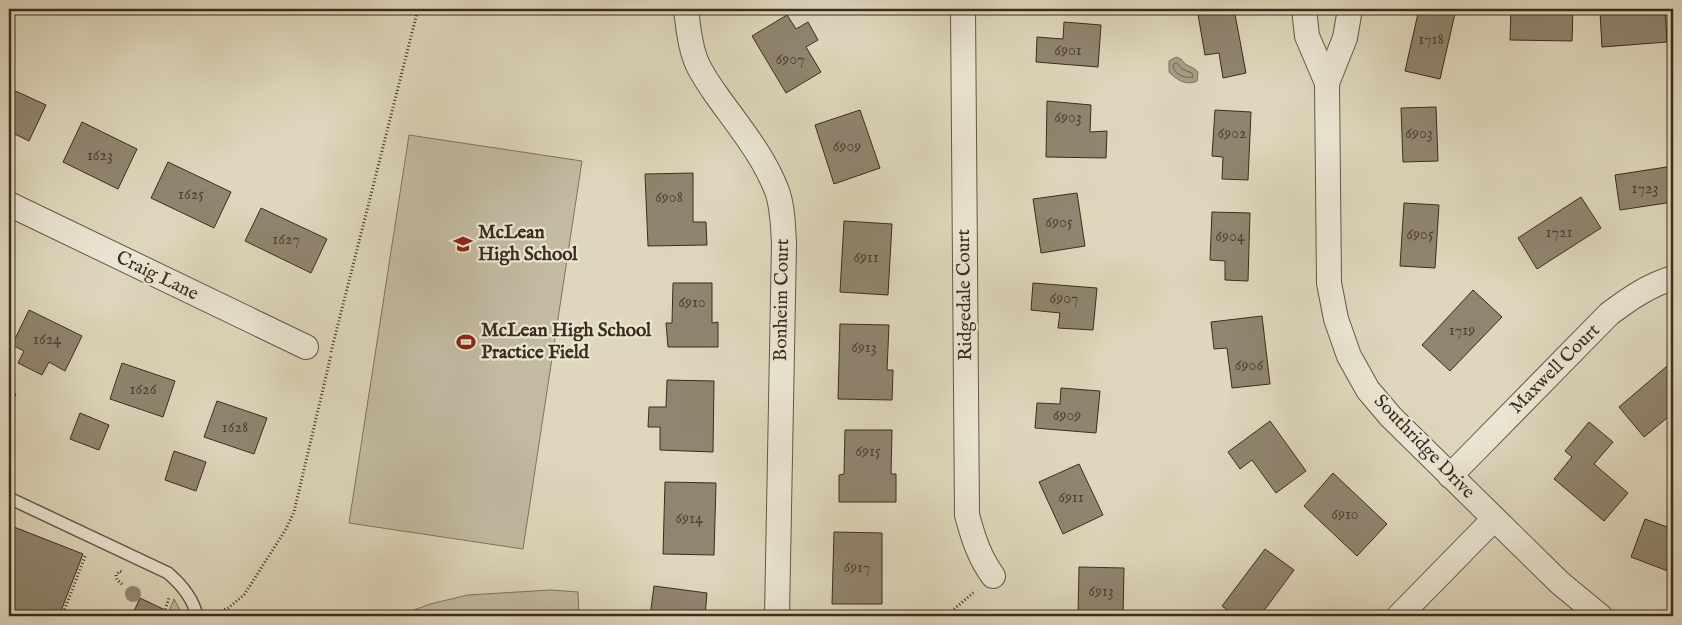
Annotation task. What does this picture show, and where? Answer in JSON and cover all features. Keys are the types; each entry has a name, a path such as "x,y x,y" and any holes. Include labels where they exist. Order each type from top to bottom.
{"street":[{"name":"Bonheim Court","path":"686,9 688,33 695,59 708,83 757,152 777,192 782,214 784,254 777,613"},
{"name":"Ridgedale Court","path":"963,9 967,514 974,541 985,565 993,576"},
{"name":"Southridge Drive","path":"1304,9 1307,36 1327,83 1329,283 1336,319 1349,356 1368,390 1391,418 1560,582 1600,616"},
{"name":"Southridge Drive","path":"1327,83 1346,38 1350,9"},
{"name":"Craig Lane","path":"9,204 306,347"},
{"name":"Maxwell Court","path":"1450,476 1610,314 1635,295 1673,278"},
{"path":"1399,616 1494,519"}],"lane":[{"path":"9,498 168,574 181,584 189,595 197,616"}],"path":[{"path":"210,616 228,608 244,596 286,529 294,512 331,354 418,9"},
{"path":"306,347 331,354"},
{"path":"62,616 86,554 81,549"},
{"path":"122,584 117,580 116,575 120,571 128,575"},
{"path":"946,616 993,576"},
{"path":"163,616 170,596"},
{"path":"777,613 928,616"}],"shaded area":[{"name":"McLean High School Practice Field","path":"409,135 582,161 523,549 349,523"},
{"path":"551,590 578,592 579,616 398,616 430,604 468,595"},
{"path":"174,599 181,616 167,616"}],"water":[{"path":"1176,57 1198,72 1197,81 1189,83 1182,81 1169,72 1169,61"}],"building":[{"path":"1197,9 1234,9 1246,73 1223,78 1219,53 1205,55"},
{"path":"1419,9 1456,9 1440,79 1405,71"},
{"path":"1511,9 1573,9 1572,41 1510,40"},
{"path":"1665,9 1667,42 1602,47 1600,12"},
{"path":"787,15 796,29 808,22 818,40 806,47 821,72 786,93 752,36"},
{"path":"1064,22 1101,25 1098,67 1036,62 1037,37 1063,39"},
{"path":"9,88 46,105 29,141 9,131"},
{"path":"1047,101 1091,105 1090,132 1107,131 1106,158 1046,157"},
{"path":"1436,107 1438,161 1403,162 1401,108"},
{"path":"860,110 880,168 834,184 815,125"},
{"path":"1215,110 1251,112 1248,180 1222,179 1223,157 1212,156"},
{"path":"82,122 137,149 118,189 63,162"},
{"path":"168,162 231,192 214,228 151,198"},
{"path":"1673,166 1673,202 1620,210 1615,175"},
{"path":"693,173 693,222 706,222 707,245 648,246 645,174"},
{"path":"1077,193 1085,246 1041,253 1033,199"},
{"path":"1581,197 1601,228 1537,269 1518,238"},
{"path":"1404,203 1439,205 1435,268 1400,266"},
{"path":"261,208 327,239 311,273 245,241"},
{"path":"1212,212 1250,213 1248,281 1225,280 1225,261 1210,260"},
{"path":"844,221 892,224 888,295 840,292"},
{"path":"673,283 712,283 712,323 718,322 718,347 668,347 666,323 672,323"},
{"path":"1033,283 1097,288 1093,330 1058,328 1060,313 1031,310"},
{"path":"1473,290 1502,317 1450,371 1422,345"},
{"path":"29,310 82,336 65,371 49,362 42,375 18,363 24,351 12,345"},
{"path":"1262,316 1270,384 1232,388 1227,348 1214,349 1211,322"},
{"path":"840,324 889,325 887,370 893,370 892,400 838,399"},
{"path":"1673,361 1673,413 1644,437 1619,407"},
{"path":"122,363 175,381 163,417 110,399"},
{"path":"667,380 714,381 713,452 660,450 660,427 648,427 649,407 666,407"},
{"path":"1061,388 1100,391 1096,433 1035,428 1037,403 1060,404"},
{"path":"9,390 16,394 9,409"},
{"path":"217,401 267,418 254,454 204,437"},
{"path":"80,413 109,425 99,450 70,439"},
{"path":"1270,421 1306,471 1276,493 1252,460 1240,469 1228,452"},
{"path":"1589,422 1613,442 1594,464 1628,493 1604,521 1554,479 1572,457 1565,451"},
{"path":"845,430 892,430 891,474 896,474 896,502 839,502 839,475 844,474"},
{"path":"174,451 206,462 196,491 165,480"},
{"path":"1079,464 1103,515 1063,534 1039,482"},
{"path":"1333,473 1387,524 1357,556 1304,506"},
{"path":"665,482 716,483 714,555 663,554"},
{"path":"1645,519 1673,529 1673,573 1631,557"},
{"path":"9,525 83,554 59,616 9,616"},
{"path":"834,532 882,533 882,604 832,604"},
{"path":"1265,549 1294,570 1260,616 1235,616 1222,606"},
{"path":"1079,567 1124,568 1123,616 1078,616"},
{"path":"654,586 707,593 705,616 650,616"},
{"path":"140,598 163,609 159,616 146,616 134,611"}],"place":[{"name":"McLean High School","path":"463,244"},
{"name":"McLean High School Practice Field","path":"466,342"}]}
